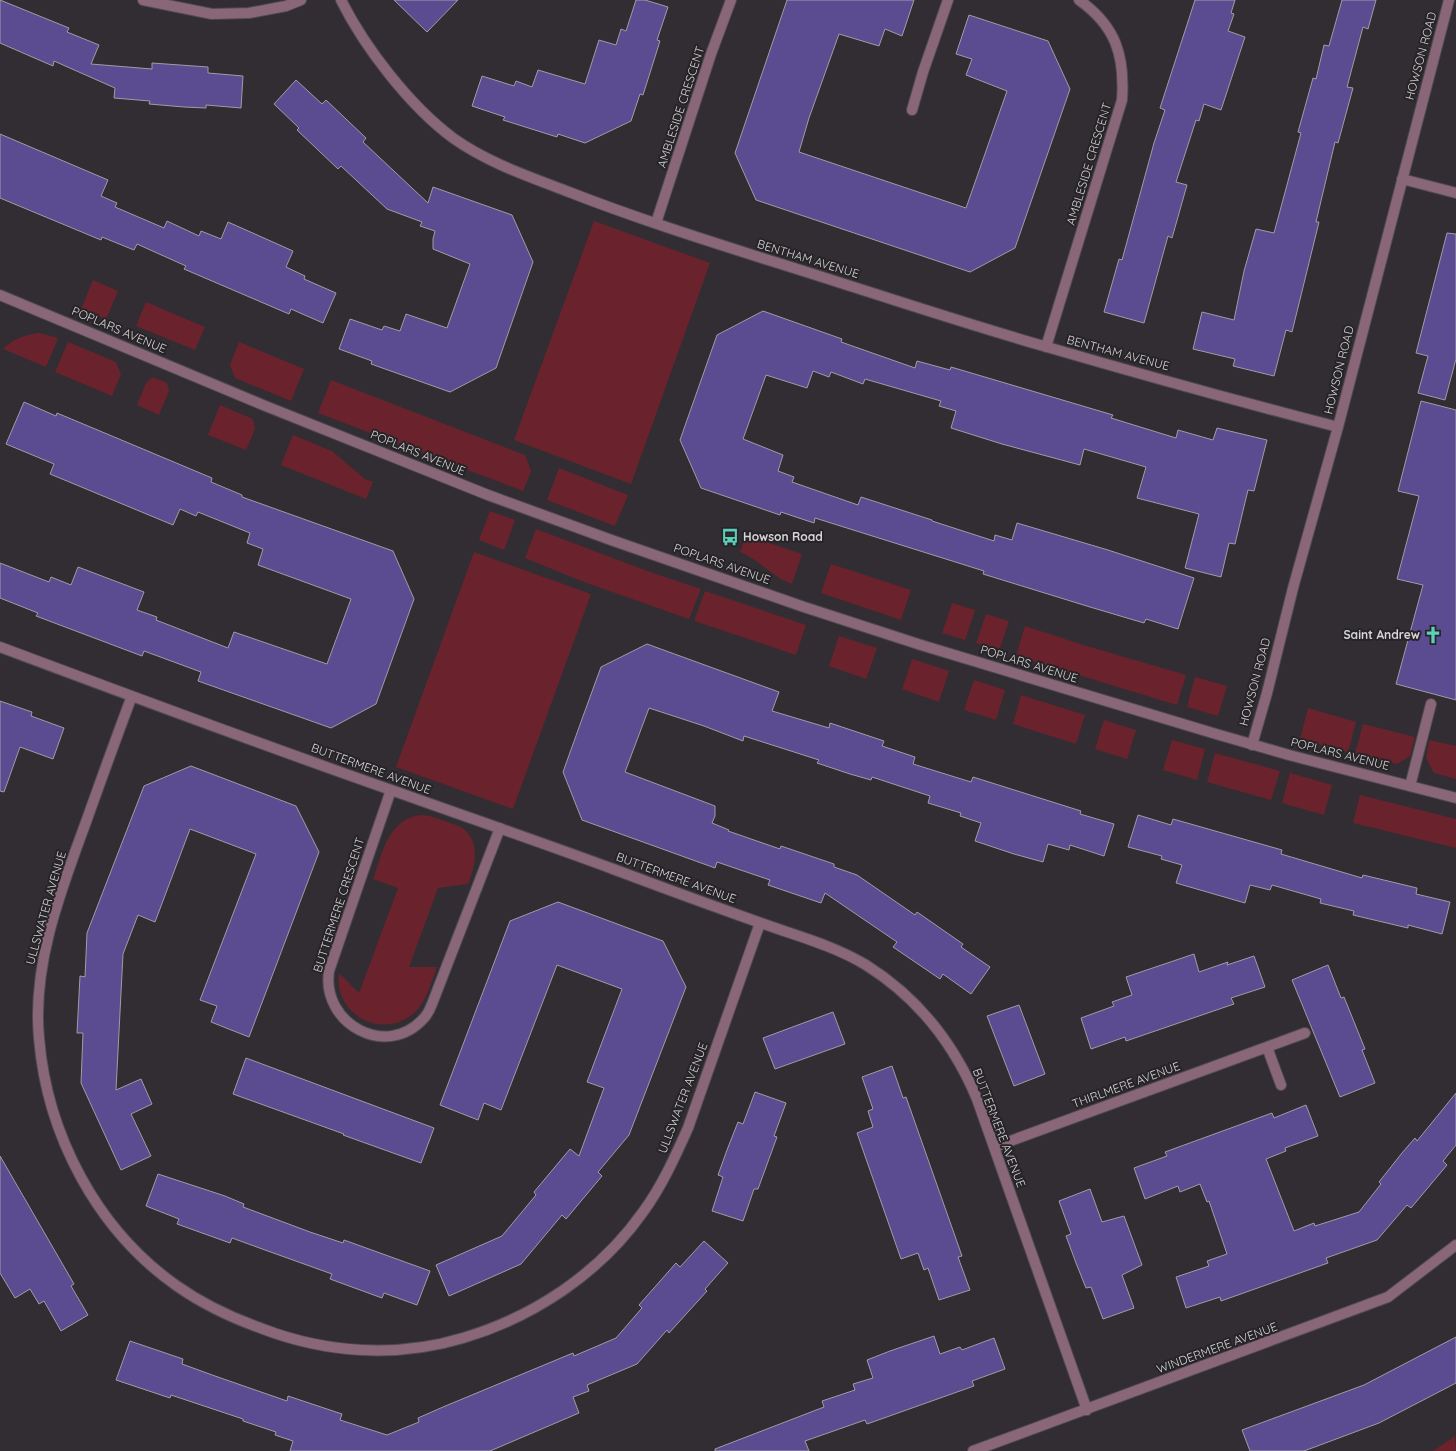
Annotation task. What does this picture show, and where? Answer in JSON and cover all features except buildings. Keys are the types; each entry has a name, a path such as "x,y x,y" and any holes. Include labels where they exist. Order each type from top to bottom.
{"street":[{"path":"143,0 212,14 248,13 286,6 301,0"},
{"name":"BENTHAM AVENUE","path":"341,0 358,30 373,52 398,85 425,113 453,137 482,155 516,172 593,201 719,245 1046,347 1338,427"},
{"name":"AMBLESIDE CRESCENT","path":"656,223 711,54 731,0"},
{"path":"912,110 923,72 948,0"},
{"name":"AMBLESIDE CRESCENT","path":"1046,347 1122,100 1123,74 1116,44 1106,26 1093,10 1078,0"},
{"name":"HOWSON ROAD","path":"1252,745 1267,693 1293,588 1338,427 1449,0"},
{"path":"1402,179 1456,193"},
{"name":"POPLARS AVENUE","path":"1,297 263,405 473,489 614,541 804,607 921,645 1252,745 1456,798"},
{"name":"BUTTERMERE AVENUE","path":"0,647 391,790 500,828 760,923 814,941 863,964 884,977 905,994 928,1019 956,1056 974,1092 1087,1410"},
{"name":"ULLSWATER AVENUE","path":"132,696 68,869 41,966 38,1002 38,1035 45,1083 58,1129 77,1171 104,1214 134,1249 166,1278 206,1304 234,1318 282,1337 313,1344 368,1350 401,1350 461,1339 518,1316 549,1300 594,1266 618,1242 642,1214 661,1184 677,1154 688,1128 760,923"},
{"path":"1410,786 1431,704"},
{"name":"BUTTERMERE CRESCENT","path":"391,790 329,971 327,982 330,993 340,1014 356,1029 367,1033 379,1036 392,1036 405,1032 416,1026 425,1017 432,1004 500,828"},
{"name":"THIRLMERE AVENUE","path":"994,1147 1305,1033"},
{"path":"1267,1047 1281,1084"},
{"name":"WINDERMERE AVENUE","path":"974,1451 1388,1297 1456,1245"}],"shaded area":[{"path":"594,221 710,263 631,484 514,440"},
{"path":"93,280 118,291 106,319 81,309"},
{"path":"146,302 205,327 195,350 136,326"},
{"path":"39,333 58,338 46,367 3,349 19,338"},
{"path":"68,342 116,362 121,374 112,396 55,372"},
{"path":"239,342 304,369 291,401 235,378 230,365"},
{"path":"153,377 167,383 169,391 159,415 137,405 146,383"},
{"path":"331,380 525,455 531,471 523,491 318,413"},
{"path":"220,405 253,419 255,429 246,450 208,435"},
{"path":"293,435 332,451 365,479 373,482 366,499 281,465"},
{"path":"559,468 628,495 615,526 547,500"},
{"path":"490,511 515,520 504,550 479,540"},
{"path":"536,529 650,572 701,589 689,619 584,582 525,558"},
{"path":"746,535 802,554 792,584 778,577 747,555 740,552"},
{"path":"474,552 591,594 513,809 396,767"},
{"path":"831,564 911,590 901,620 821,593"},
{"path":"705,591 806,625 796,655 694,621"},
{"path":"952,603 975,610 965,640 942,633"},
{"path":"986,614 1009,621 999,651 976,643"},
{"path":"1025,626 1080,644 1186,675 1177,705 1016,656"},
{"path":"839,636 877,648 866,679 829,666"},
{"path":"912,659 949,671 939,702 902,689"},
{"path":"1195,677 1227,686 1218,716 1187,707"},
{"path":"974,680 1005,690 996,720 964,710"},
{"path":"1021,695 1085,715 1076,744 1013,724"},
{"path":"1308,708 1356,722 1348,752 1300,739"},
{"path":"1104,720 1136,730 1127,759 1095,749"},
{"path":"1363,724 1415,737 1410,756 1397,764 1355,754"},
{"path":"1172,740 1205,749 1197,780 1163,770"},
{"path":"1429,740 1456,746 1456,779 1434,773 1426,758"},
{"path":"1215,753 1280,771 1271,800 1207,782"},
{"path":"1290,773 1332,785 1324,815 1282,803"},
{"path":"1360,795 1456,819 1456,848 1353,823"},
{"path":"421,815 434,817 464,829 473,841 475,848 473,870 468,884 438,888 409,967 437,967 428,992 422,1003 414,1013 401,1021 388,1024 375,1023 362,1019 352,1011 344,1000 339,988 339,973 359,993 398,888 373,879 380,858 388,838 394,830 401,823 410,818"},
{"path":"1455,1436 1456,1451 1433,1451"}],"place":[{"name":"Howson Road","path":"730,537"},
{"name":"Saint Andrew","path":"1433,635"}]}
